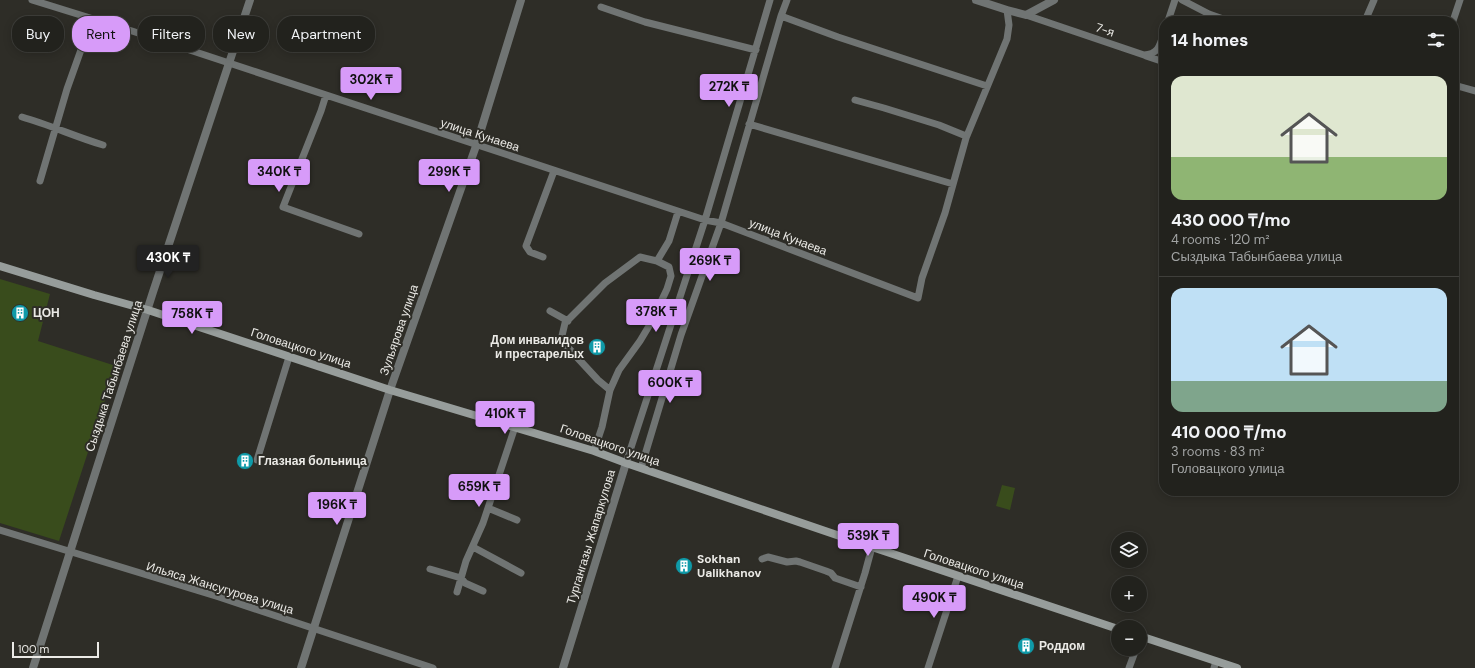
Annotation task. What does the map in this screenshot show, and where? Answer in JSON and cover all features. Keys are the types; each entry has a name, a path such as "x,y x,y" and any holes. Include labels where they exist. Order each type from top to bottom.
{"main road":[{"name":"Головацкого улица","path":"0,266 148,310 390,390 594,451 872,548 1111,627"},
{"path":"1147,639 1215,665 1237,668"}],"street":[{"name":"улица Кунаева","path":"32,0 83,16"},
{"name":"Сыздыка Табынбаева улица","path":"33,668 148,310 250,0"},
{"name":"Зульярова улица","path":"302,668 390,390 476,146 521,0"},
{"name":"Тургангазы Жапаркулова","path":"563,668 626,463 705,220 770,0"},
{"path":"640,468 681,335 721,224 749,124 787,0"},
{"path":"976,0 1007,10 1026,14 1054,0"},
{"path":"1170,16 1175,0"},
{"path":"1182,0 1215,16"},
{"path":"1367,16 1374,0"},
{"path":"1455,16 1460,0"},
{"path":"601,7 645,22 756,50"},
{"path":"749,124 954,184 966,136 1007,38 1009,25 1007,10"},
{"name":"7-я","path":"1026,14 1159,60"},
{"path":"781,16 838,37 987,86"},
{"name":"улица Кунаева","path":"130,32 678,212 721,224 918,298 922,278 954,184"},
{"path":"1144,55 1151,55 1156,52 1159,47"},
{"path":"40,181 67,89 80,52"},
{"path":"1459,86 1475,91"},
{"path":"326,95 283,207 358,234"},
{"path":"855,100 939,125 966,136"},
{"path":"22,117 47,125 56,130 104,145"},
{"path":"543,257 530,252 526,246 554,171"},
{"path":"657,261 669,241 678,212"},
{"path":"594,451 602,427 610,390 619,370 640,341 667,289 671,276 669,267 657,261 640,257 605,283 565,323 560,340 598,380 610,390"},
{"path":"550,311 568,321"},
{"path":"257,460 290,357"},
{"path":"457,592 466,561 488,508 515,427"},
{"path":"488,508 517,520"},
{"name":"Ильяса Жансугурова улица","path":"0,530 70,553 219,598 433,668"},
{"path":"473,547 520,573"},
{"path":"835,668 872,548"},
{"path":"762,559 768,557 787,562 800,562 831,573 835,578 861,587"},
{"path":"430,569 461,578 466,584 483,591"},
{"path":"928,668 958,576"},
{"path":"1129,668 1133,656"}],"green space":[{"path":"0,279 50,294 38,341 116,366 59,541 0,523"},
{"path":"1002,485 1015,488 1010,510 996,506"}],"place":[{"name":"ЦОН","path":"20,313"},
{"name":"Дом инвалидов и престарелых","path":"597,347"},
{"name":"Глазная больница","path":"245,461"},
{"name":"Sokhan Ualikhanov","path":"684,566"},
{"name":"Роддом","path":"1026,646"}]}
